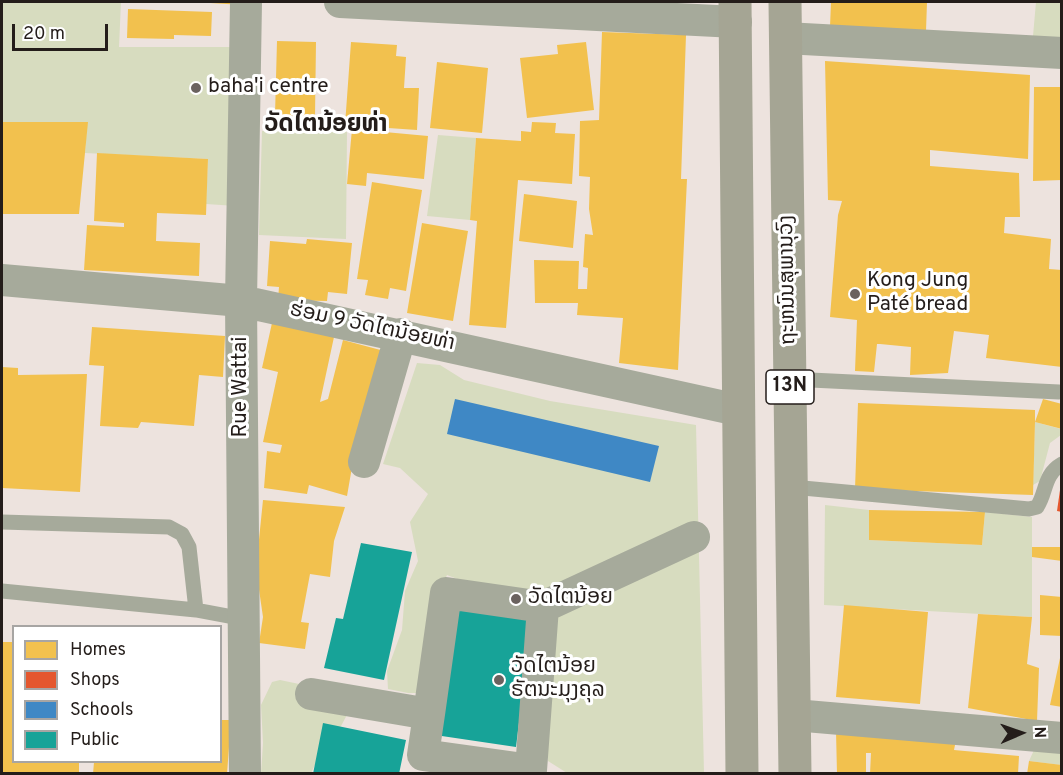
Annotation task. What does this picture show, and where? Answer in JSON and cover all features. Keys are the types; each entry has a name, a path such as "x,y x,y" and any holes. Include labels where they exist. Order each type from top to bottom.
{"highway":[{"name":"ຖະຫນົນສຸພານຸວົງ","path":"785,2 795,774"},
{"name":"13N","path":"736,12 742,774"}],"street":[{"name":"Rue Wattai","path":"245,774 241,301 246,2"},
{"path":"340,2 736,12"},
{"path":"785,38 1062,53"},
{"name":"ຮ່ອມ 9 ວັດໄຕນ້ອຍທ່າ","path":"2,280 241,301 401,334 738,410"},
{"path":"364,462 401,334"},
{"path":"543,607 534,772 423,755 446,593 543,607 694,537"},
{"path":"311,694 429,714"},
{"path":"794,716 1062,738"}],"lane":[{"path":"790,379 1059,392"},
{"path":"792,487 1029,509 1037,507 1041,501 1044,484 1053,469 1062,464"},
{"path":"2,522 169,527 182,534 189,547 196,610"},
{"path":"2,591 196,610 244,619"}],"green space":[{"path":"2,2 121,2 119,47 239,47 236,206 206,204 208,159 85,153 87,122 2,122"},
{"path":"1036,2 1061,2 1061,40 1033,36"},
{"path":"262,131 347,132 346,239 259,235"},
{"path":"438,135 476,138 470,220 427,216"},
{"name":"ວັດໄຕນ້ອຍ","path":"417,363 440,365 464,380 550,401 696,425 704,773 567,773 548,761 548,672 498,595 447,575 436,600 430,693 408,693 388,689 387,671 402,630 405,591 418,561 410,522 428,494 400,468 383,464"},
{"path":"1035,422 1061,429 1061,435 1050,443 1040,481 1033,485"},
{"path":"825,505 869,510 869,540 982,545 985,512 1032,517 1032,617 824,605"},
{"path":"280,680 323,689 348,713 341,726 331,732 311,773 261,774 263,743 261,705 272,682"},
{"path":"1034,750 1061,752 1061,765 1029,761"}],"building: Homes":[{"path":"210,2 244,2 243,5"},
{"path":"831,2 927,2 926,31 830,27"},
{"path":"128,9 212,12 211,36 174,35 174,39 127,38"},
{"path":"602,32 686,35 681,179 687,179 678,370 619,363 623,318 577,315 578,303 535,303 534,260 579,261 578,289 587,289 588,268 583,267 585,234 593,235 589,209 590,177 579,176 580,121 599,120"},
{"path":"277,41 316,42 315,116 275,115"},
{"path":"351,42 397,45 396,56 406,57 404,88 419,88 417,130 345,125"},
{"path":"586,42 594,110 527,118 520,58 558,54 557,45"},
{"path":"825,61 1030,75 1028,159 930,150 930,166 1019,173 1020,217 1005,217 1004,233 1051,239 1049,269 1062,270 1062,367 986,358 989,335 954,331 948,373 910,375 911,347 880,344 877,344 874,372 855,371 857,320 830,317 838,215 842,201 828,200"},
{"path":"437,62 488,68 482,133 430,128"},
{"path":"1034,87 1062,87 1062,180 1033,181"},
{"path":"2,122 88,122 79,214 2,214"},
{"path":"532,122 556,123 555,133 575,134 572,184 518,180 506,328 469,325 477,221 470,220 476,138 521,141 521,131 531,132"},
{"path":"352,129 428,136 424,179 367,173 366,186 347,184"},
{"path":"97,153 208,159 206,215 157,213 156,241 200,243 199,276 84,270 87,225 124,227 124,223 94,221"},
{"path":"372,182 422,190 406,291 390,288 388,299 365,295 368,280 357,279"},
{"path":"524,194 577,201 573,248 519,241"},
{"path":"422,223 468,231 453,321 407,313"},
{"path":"307,239 352,243 347,294 328,292 327,301 278,300 279,287 267,286 270,241 306,244"},
{"path":"272,323 334,337 320,402 328,399 343,340 388,352 356,444 347,496 309,485 307,494 264,488 267,451 280,453 282,445 263,442 278,372 262,368"},
{"path":"92,327 225,336 223,377 199,375 194,426 141,422 138,428 100,426 104,366 89,365"},
{"path":"2,367 18,368 18,375 87,374 80,492 2,488"},
{"path":"1043,399 1062,404 1062,429 1035,422"},
{"path":"858,403 1035,410 1033,495 855,489"},
{"path":"263,500 345,507 334,541 330,577 310,574 301,622 309,623 305,649 259,643 263,617 256,569"},
{"path":"869,510 985,512 982,545 869,540"},
{"path":"1032,547 1062,547 1062,561 1032,557"},
{"path":"1040,595 1062,597 1062,636 1040,635"},
{"path":"844,605 928,612 920,704 836,697"},
{"path":"978,614 1032,617 1027,664 1039,668 1037,721 968,708"},
{"path":"2,642 12,642 12,763 79,763 79,774 2,774"},
{"path":"1060,658 1062,659 1062,707 1050,705"},
{"path":"222,720 231,720 227,774 93,774 94,763 222,763"},
{"path":"836,731 956,740 954,750 1019,756 1018,774 870,774 871,753 866,753 866,774 837,774"},
{"path":"1029,761 1062,765 1062,774 1027,774"}],"building: Shops":[{"path":"1060,490 1062,490 1062,512 1057,511"}],"building: Schools":[{"path":"455,399 659,446 650,482 447,434"}],"building: Public":[{"path":"361,543 412,552 384,680 324,668 336,618 343,619"},
{"name":"ວັດໄຕນ້ອຍ","path":"450,607 532,617 516,747 435,735"},
{"path":"323,723 406,740 399,774 313,774"}],"place":[{"name":"baha'i centre","path":"196,88"},
{"name":"Kong Jung Paté bread","path":"855,294"},
{"name":"ວັດໄຕນ້ອຍ","path":"516,599"},
{"name":"ວັດໄຕນ້ອຍ ຣັຕນະມຸງຄຸລ","path":"499,680"}],"district":[{"name":"ວັດໄຕນ້ອຍທ່າ","path":"326,126"}]}
